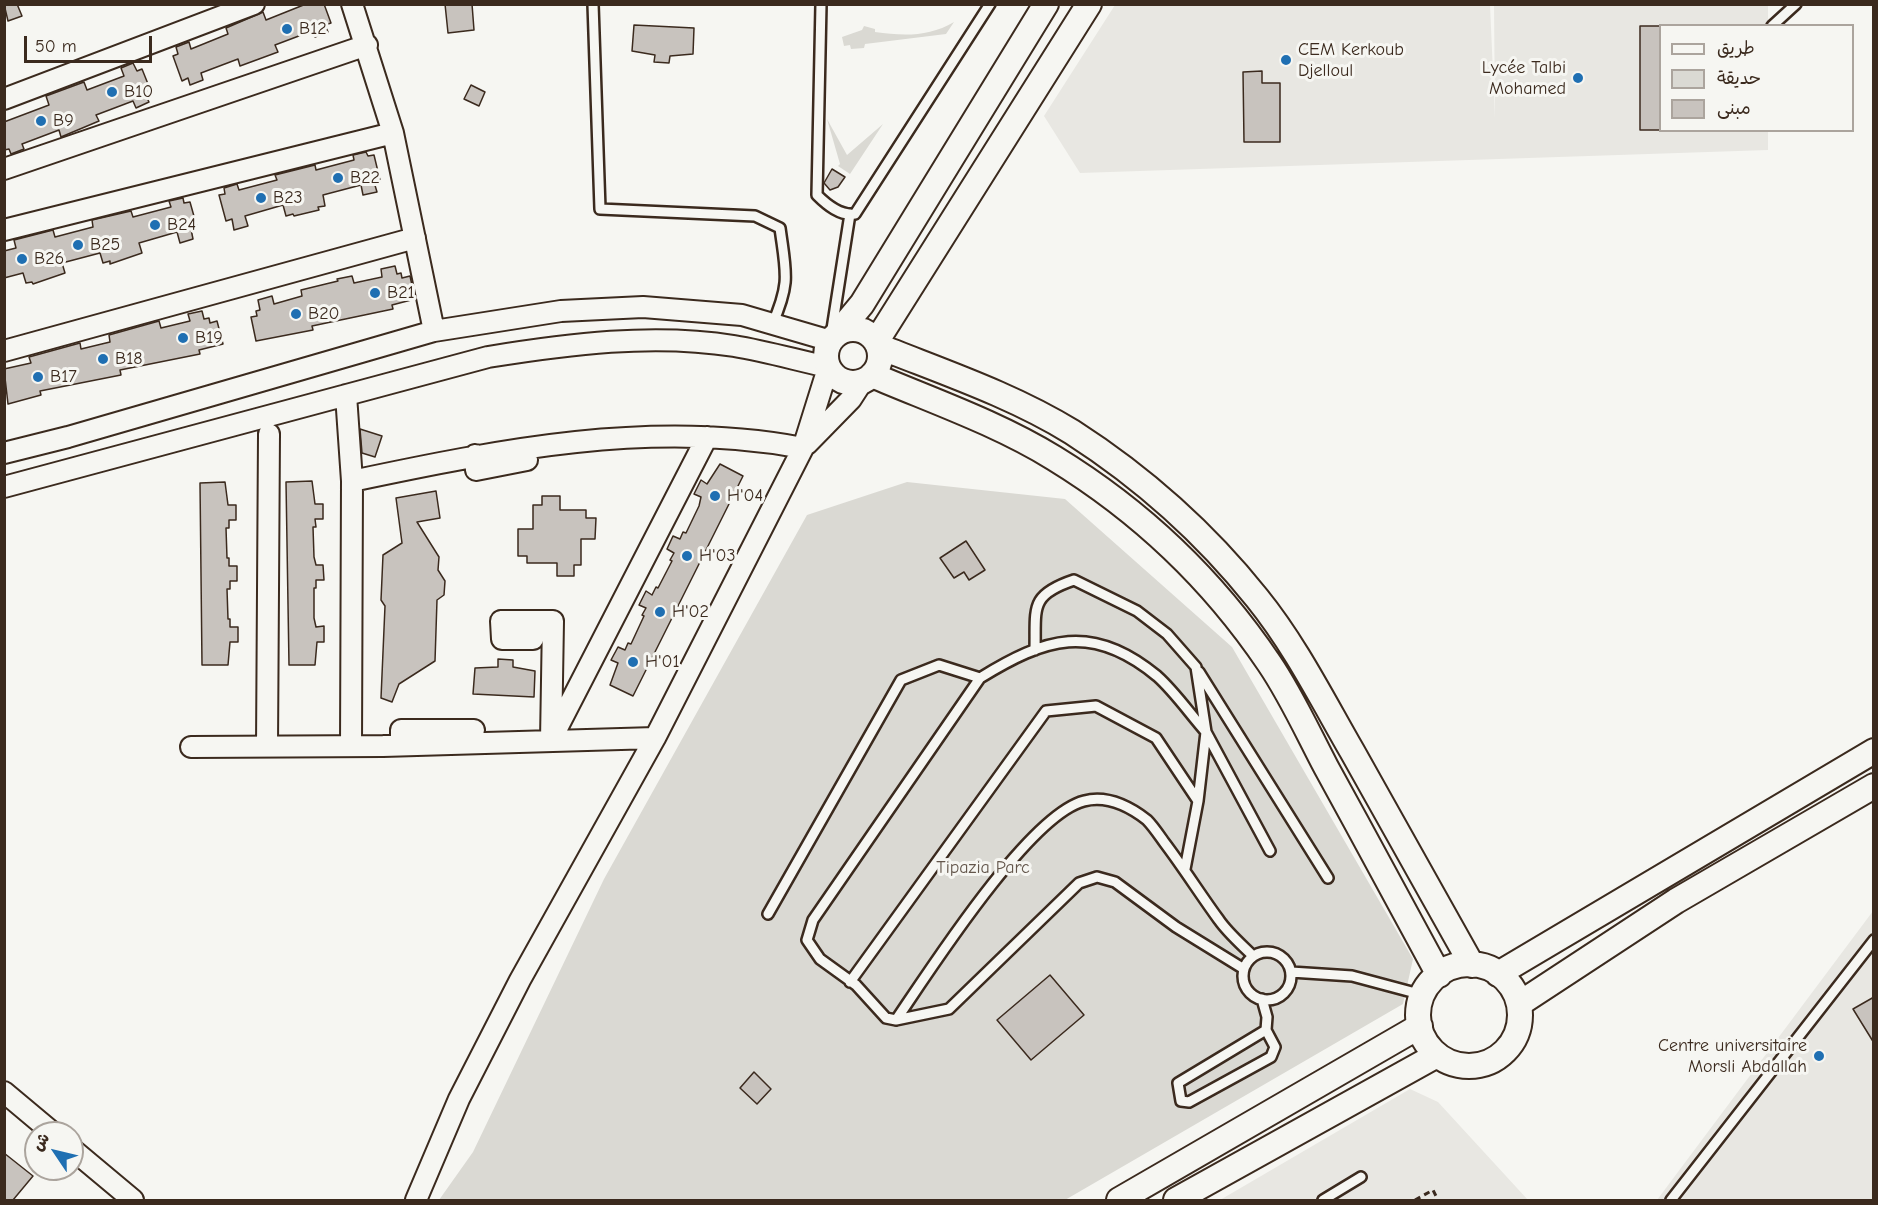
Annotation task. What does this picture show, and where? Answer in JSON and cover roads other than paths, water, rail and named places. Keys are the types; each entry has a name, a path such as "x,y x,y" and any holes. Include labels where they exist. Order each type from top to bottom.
{"street":[{"path":"4,99 254,4"},
{"path":"352,4 367,45 393,133 434,331"},
{"path":"1046,4 862,304 834,338 825,358 828,368 833,375 846,383 867,378 1000,428 1054,457 1136,516 1195,570 1235,616 1271,665 1439,975"},
{"path":"802,448 851,399 879,362 877,344 1089,4"},
{"path":"4,169 367,45"},
{"path":"4,230 393,133"},
{"path":"4,351 415,238"},
{"path":"4,453 434,331 561,311 644,307 742,315 772,325 834,338 854,329 870,335 877,344 1017,402 1071,432 1123,468 1171,507 1216,551 1257,598 1294,648 1472,964"},
{"path":"4,488 488,357 564,345 655,340 733,346 828,368"},
{"path":"416,1200 459,1100 520,980 655,738 802,448 828,368"},
{"path":"346,394 352,481 351,746"},
{"path":"267,746 269,434"},
{"path":"352,481 474,455 476,470 558,454 659,449 660,436 763,441 802,448"},
{"path":"551,740 707,437"},
{"path":"534,621 553,621 551,740"},
{"path":"191,747 400,745 401,730 512,729 512,741 655,738"},
{"path":"1498,974 1874,751"},
{"path":"1519,1004 1676,901 1874,786"},
{"path":"1472,964 1498,974 1510,985 1519,1004 1520,1015 1516,1035 1511,1044 1496,1058 1486,1063 1466,1066 1437,1055 1423,1036 1420,1026 1423,995 1439,975 1449,969 1472,964"},
{"path":"1119,1200 1420,1026"},
{"path":"1176,1200 1437,1055"},
{"path":"4,1092 39,1121"},
{"path":"84,1159 132,1200"}],"lane":[{"path":"593,4 600,209 755,216 780,228 787,280 784,296 772,325"},
{"path":"821,4 817,195 828,207 850,214 855,214 990,4"},
{"path":"1774,24 1796,4"},
{"path":"834,338 850,214"},
{"path":"1035,650 1039,602 1049,589 1074,580 1137,611 1167,634 1196,667 1328,878"},
{"path":"1244,969 1176,927 1116,882 1097,877 1079,883 949,1009 896,1020 886,1018 840,971 820,959 807,940 813,920 980,678 1010,660 1054,642 1075,639 1116,650 1157,677 1206,732 1270,851"},
{"path":"768,914 901,680 939,665 980,678"},
{"path":"1185,869 1198,801 1206,732 1196,667"},
{"path":"850,982 1046,711 1096,706 1156,738 1198,801"},
{"path":"896,1020 1004,869 1033,835 1065,810 1082,801 1101,798 1125,806 1148,821 1185,869 1220,922 1253,956"},
{"path":"1671,1200 1874,940"},
{"path":"1260,953 1276,954 1288,964 1291,979 1284,993 1278,998 1263,999 1249,992 1245,985 1244,969 1253,956 1260,953"},
{"path":"1291,972 1352,976 1423,995"},
{"path":"1263,999 1267,1017 1266,1030 1275,1047 1271,1057 1189,1102 1181,1101 1178,1083 1266,1030"},
{"path":"1323,1200 1361,1177"}],"place":[{"name":"B12","path":"287,29"},
{"name":"CEM Kerkoub Djelloul","path":"1286,60"},
{"name":"Lycée Talbi Mohamed","path":"1578,78"},
{"name":"B10","path":"112,92"},
{"name":"B9","path":"41,121"},
{"name":"B22","path":"338,178"},
{"name":"B23","path":"261,198"},
{"name":"B24","path":"155,225"},
{"name":"B25","path":"78,245"},
{"name":"B26","path":"22,259"},
{"name":"B21","path":"375,293"},
{"name":"B20","path":"296,314"},
{"name":"B19","path":"183,338"},
{"name":"B18","path":"103,359"},
{"name":"B17","path":"38,377"},
{"name":"H'04","path":"715,496"},
{"name":"H'03","path":"687,556"},
{"name":"H'02","path":"660,612"},
{"name":"H'01","path":"633,662"},
{"name":"Centre universitaire Morsli Abdallah","path":"1819,1056"}],"park label":[{"name":"Tipazia Parc","path":"983,868"}]}
